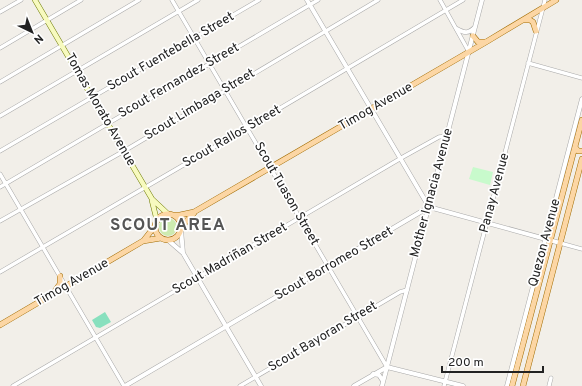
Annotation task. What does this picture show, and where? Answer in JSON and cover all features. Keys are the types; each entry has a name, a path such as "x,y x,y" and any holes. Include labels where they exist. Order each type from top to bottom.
{"main road":[{"name":"Tomas Morato Avenue","path":"35,0 152,199 171,215"},
{"name":"Timog Avenue","path":"171,215 194,212 272,168 556,0"},
{"path":"523,20 533,22 536,31"},
{"path":"473,36 478,42 486,42"},
{"name":"Quezon Avenue","path":"523,386 553,241 582,120"},
{"path":"575,148 578,151 582,151"},
{"path":"572,158 578,156 582,159"},
{"name":"Quezon Avenue","path":"512,386 553,241 582,159"},
{"name":"Tomas Morato Avenue","path":"152,199 156,223"},
{"name":"Timog Avenue","path":"181,229 194,212"},
{"path":"171,215 179,220 181,229 176,238 168,240 161,238 156,232 156,223 162,216 171,215"},
{"name":"Timog Avenue","path":"143,241 156,223"},
{"name":"Timog Avenue","path":"0,325 143,241 161,238"},
{"path":"54,294 59,286 60,276"}],"street":[{"path":"0,12 21,0"},
{"path":"0,48 81,0"},
{"path":"0,82 139,0"},
{"name":"Scout Tuason Street","path":"172,0 272,168 387,367"},
{"path":"0,116 198,0"},
{"name":"Scout Fuentebella Street","path":"0,151 259,0"},
{"path":"307,0 429,207 582,249"},
{"name":"Scout Fernandez Street","path":"0,186 318,0"},
{"name":"Scout Limbaga Street","path":"0,222 124,151 378,0"},
{"path":"440,0 469,52"},
{"name":"Scout Rallos Street","path":"0,272 144,186 248,128 347,70 463,0"},
{"name":"Mother Ignacia Avenue","path":"382,386 482,0"},
{"name":"Panay Avenue","path":"445,384 545,0"},
{"path":"457,29 464,33 472,31 475,26"},
{"path":"528,64 582,78"},
{"name":"Quezon Avenue","path":"507,386 553,241 582,99"},
{"name":"Scout Madriñan Street","path":"13,386 439,137 447,136"},
{"path":"0,174 125,386"},
{"name":"Scout Borromeo Street","path":"125,386 429,207"},
{"path":"416,216 422,220 424,225"},
{"path":"181,229 183,253"},
{"path":"168,240 183,253 261,386"},
{"name":"Scout Bayoran Street","path":"240,386 400,292 407,290"},
{"path":"354,386 387,367 445,384 463,386"},
{"path":"373,374 379,376 383,381"},
{"path":"549,386 551,378"}],"green space":[{"path":"473,167 493,172 490,185 469,179"},
{"path":"168,218 174,221 177,227 174,233 168,236 162,233 159,227 162,221"},
{"path":"105,312 111,322 100,328 96,327 92,320"}],"district":[{"name":"SCOUT AREA","path":"168,226"}]}
